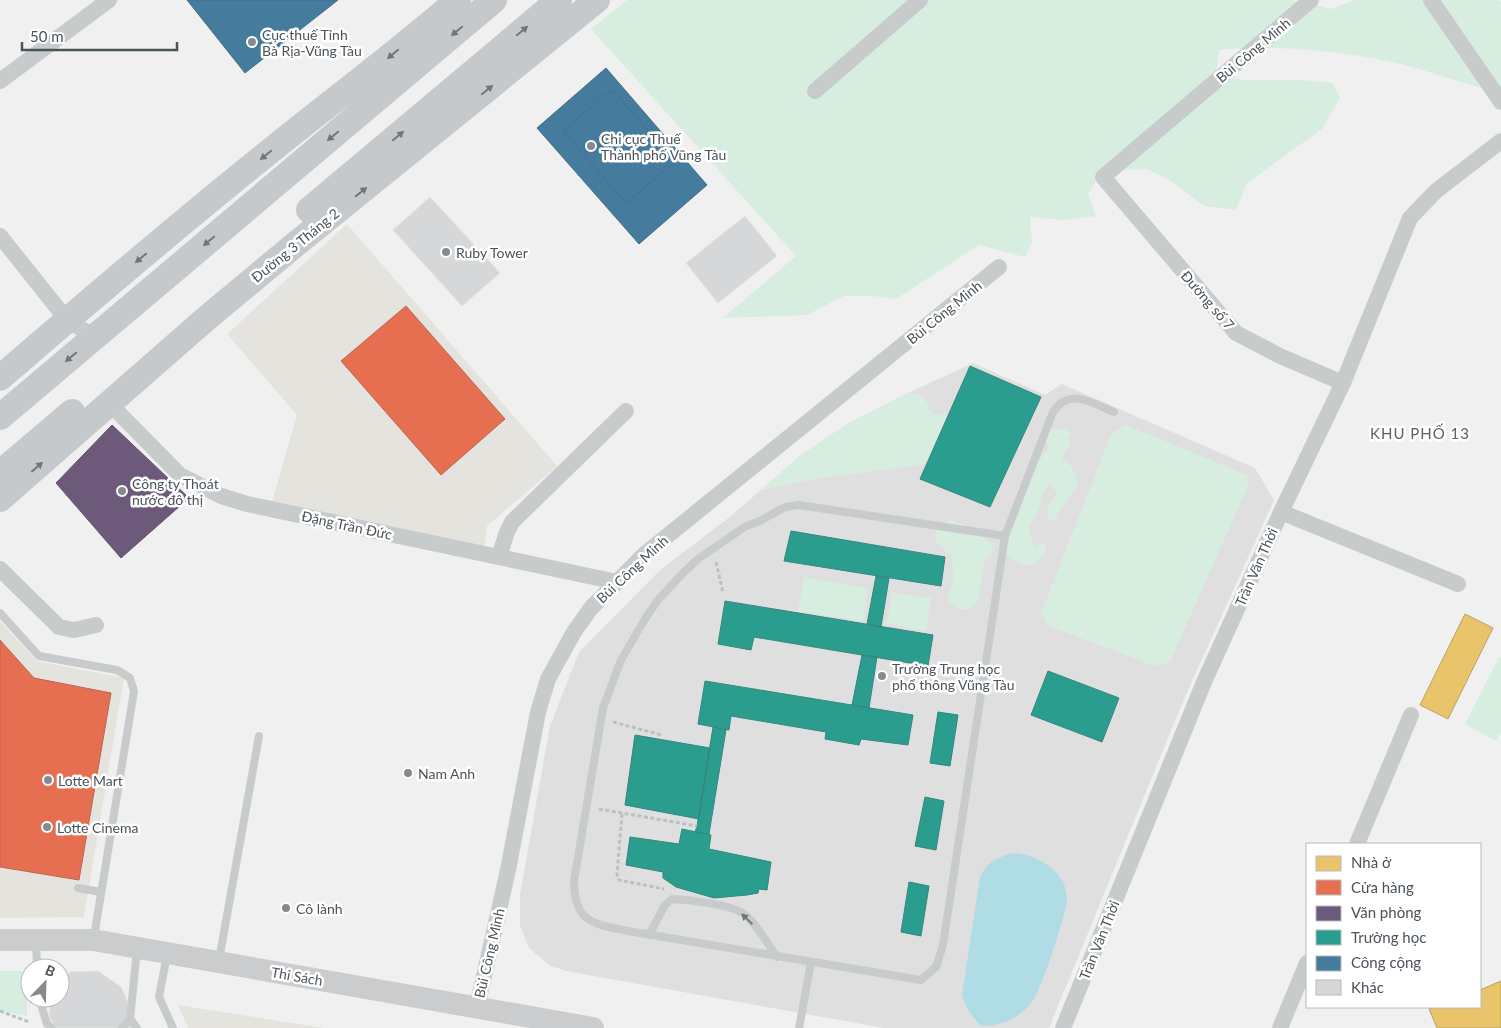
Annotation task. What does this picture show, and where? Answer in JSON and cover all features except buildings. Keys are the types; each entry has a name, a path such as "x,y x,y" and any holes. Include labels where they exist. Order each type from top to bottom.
{"main road":[{"path":"0,378 216,195 375,69 458,0"},
{"path":"0,417 494,0"},
{"name":"Đường 3 Tháng 2","path":"0,473 130,374 291,237 559,0"},
{"name":"Đường 3 Tháng 2","path":"291,237 597,0"},
{"name":"Đường 3 Tháng 2","path":"0,499 109,403 130,374"}],"street":[{"path":"0,81 109,0"},
{"path":"815,91 920,0"},
{"name":"Bùi Công Minh","path":"1103,177 1311,0"},
{"path":"1430,0 1501,102"},
{"name":"Trần Văn Thời","path":"1063,1028 1204,682 1281,512 1343,383 1410,218 1436,191 1501,141"},
{"name":"Đường số 7","path":"1103,177 1236,332 1280,356 1343,383"},
{"path":"0,236 67,320 95,337"},
{"name":"Bùi Công Minh","path":"477,1007 508,870 538,712 548,679 574,632 591,608 645,554 1000,267"},
{"name":"Đặng Trần Đức","path":"109,403 180,475 202,488 221,496 247,504 617,582"},
{"path":"499,557 512,522 626,411"},
{"path":"1281,512 1458,584"},
{"path":"0,569 59,627 74,630 96,625"},
{"path":"1357,843 1411,715"},
{"name":"Thi Sách","path":"0,940 93,940 593,1028"},
{"path":"1280,1028 1306,965"}],"lane":[{"path":"1005,536 799,505 786,507 746,526 684,572 658,600 621,660 600,719 574,881 576,906 585,918 602,926 649,935 920,980 936,967 943,945 1005,536 1053,412 1059,403 1069,398 1082,398 1114,412"},
{"path":"0,613 39,656 117,670 130,678 134,691 93,940"},
{"path":"219,962 259,736"},
{"path":"78,888 101,892"},
{"path":"649,935 665,905 672,899 732,908 745,915 777,957"},
{"path":"36,940 37,958"},
{"path":"122,1028 130,1019 137,948"},
{"path":"168,954 159,996 173,1028"},
{"path":"799,1028 811,962"},
{"path":"41,1008 47,1024 52,1028"},
{"path":"130,1019 137,1028"}],"path":[{"path":"713,549 723,593"},
{"path":"600,719 662,735"},
{"path":"586,807 698,826"},
{"path":"622,814 617,874 619,880 672,890"},
{"path":"0,1011 30,1022"}],"shaded area":[{"path":"347,224 557,466 487,526 484,548 272,502 297,415 227,334"},
{"name":"Trường Trung học phổ thông Vũng Tàu","path":"973,363 1045,395 1062,384 1255,468 1274,500 1184,699 1049,1028 884,1028 566,971 549,965 529,948 520,926 520,894 550,726 579,652 660,570 731,516 800,456 847,424"},
{"name":"Lotte Mart","path":"0,621 37,661 124,678 84,917 0,918"},
{"path":"178,1005 323,1028 188,1028"}],"green space":[{"path":"627,0 1291,0 1331,9 1355,0 1498,0 1501,2 1501,91 1496,92 1412,67 1342,53 1265,48 1219,50 1216,74 1244,80 1303,80 1333,83 1340,98 1322,129 1247,183 1236,210 1204,206 1171,181 1147,169 1124,170 1097,179 1088,194 1096,216 1063,220 1030,217 1032,242 1025,257 979,245 896,299 872,296 844,296 807,315 723,318 796,256 591,29"},
{"path":"908,393 923,395 933,414 948,414 926,464 810,480 760,491 800,456 847,424"},
{"path":"1126,425 1247,475 1248,486 1170,662 1154,666 1049,626 1041,613 1112,432"},
{"path":"1049,429 1069,429 1071,434 1068,438 1069,447 1061,460 1069,463 1076,475 1077,486 1059,511 1056,522 1048,519 1047,508 1050,502 1058,495 1050,483 1044,491 1037,513 1028,528 1035,548 1045,542 1045,553 1033,566 1029,566 1015,560 1000,547 1021,503 1016,491 1048,449 1048,444 1044,441"},
{"path":"949,519 963,524 992,544 993,551 984,562 979,599 970,609 961,609 949,604 948,595 953,582 952,558 935,540 935,533"},
{"path":"804,577 868,588 863,621 798,611"},
{"path":"892,592 931,598 926,631 887,624"},
{"path":"1499,657 1501,658 1501,732 1496,741 1465,724"},
{"path":"0,971 20,971 20,1008 27,1008 27,1016 0,1011"}],"water":[{"path":"1013,853 1031,856 1055,871 1065,887 1066,905 1054,948 1034,999 1012,1019 1003,1023 982,1026 969,1012 962,995 980,877 985,868 993,861"}],"place":[{"name":"Cục thuế Tỉnh Bà Rịa-Vũng Tàu","path":"252,42"},
{"name":"Chi cục Thuế Thành phố Vũng Tàu","path":"591,146"},
{"name":"Ruby Tower","path":"446,252"},
{"name":"Công ty Thoát nước đô thị","path":"122,491"},
{"name":"Trường Trung học phổ thông Vũng Tàu","path":"882,676"},
{"name":"Nam Anh","path":"408,773"},
{"name":"Lotte Mart","path":"48,780"},
{"name":"Lotte Cinema","path":"47,827"},
{"name":"Cô lành","path":"286,908"}],"district":[{"name":"KHU PHỐ 13","path":"1420,433"}]}
